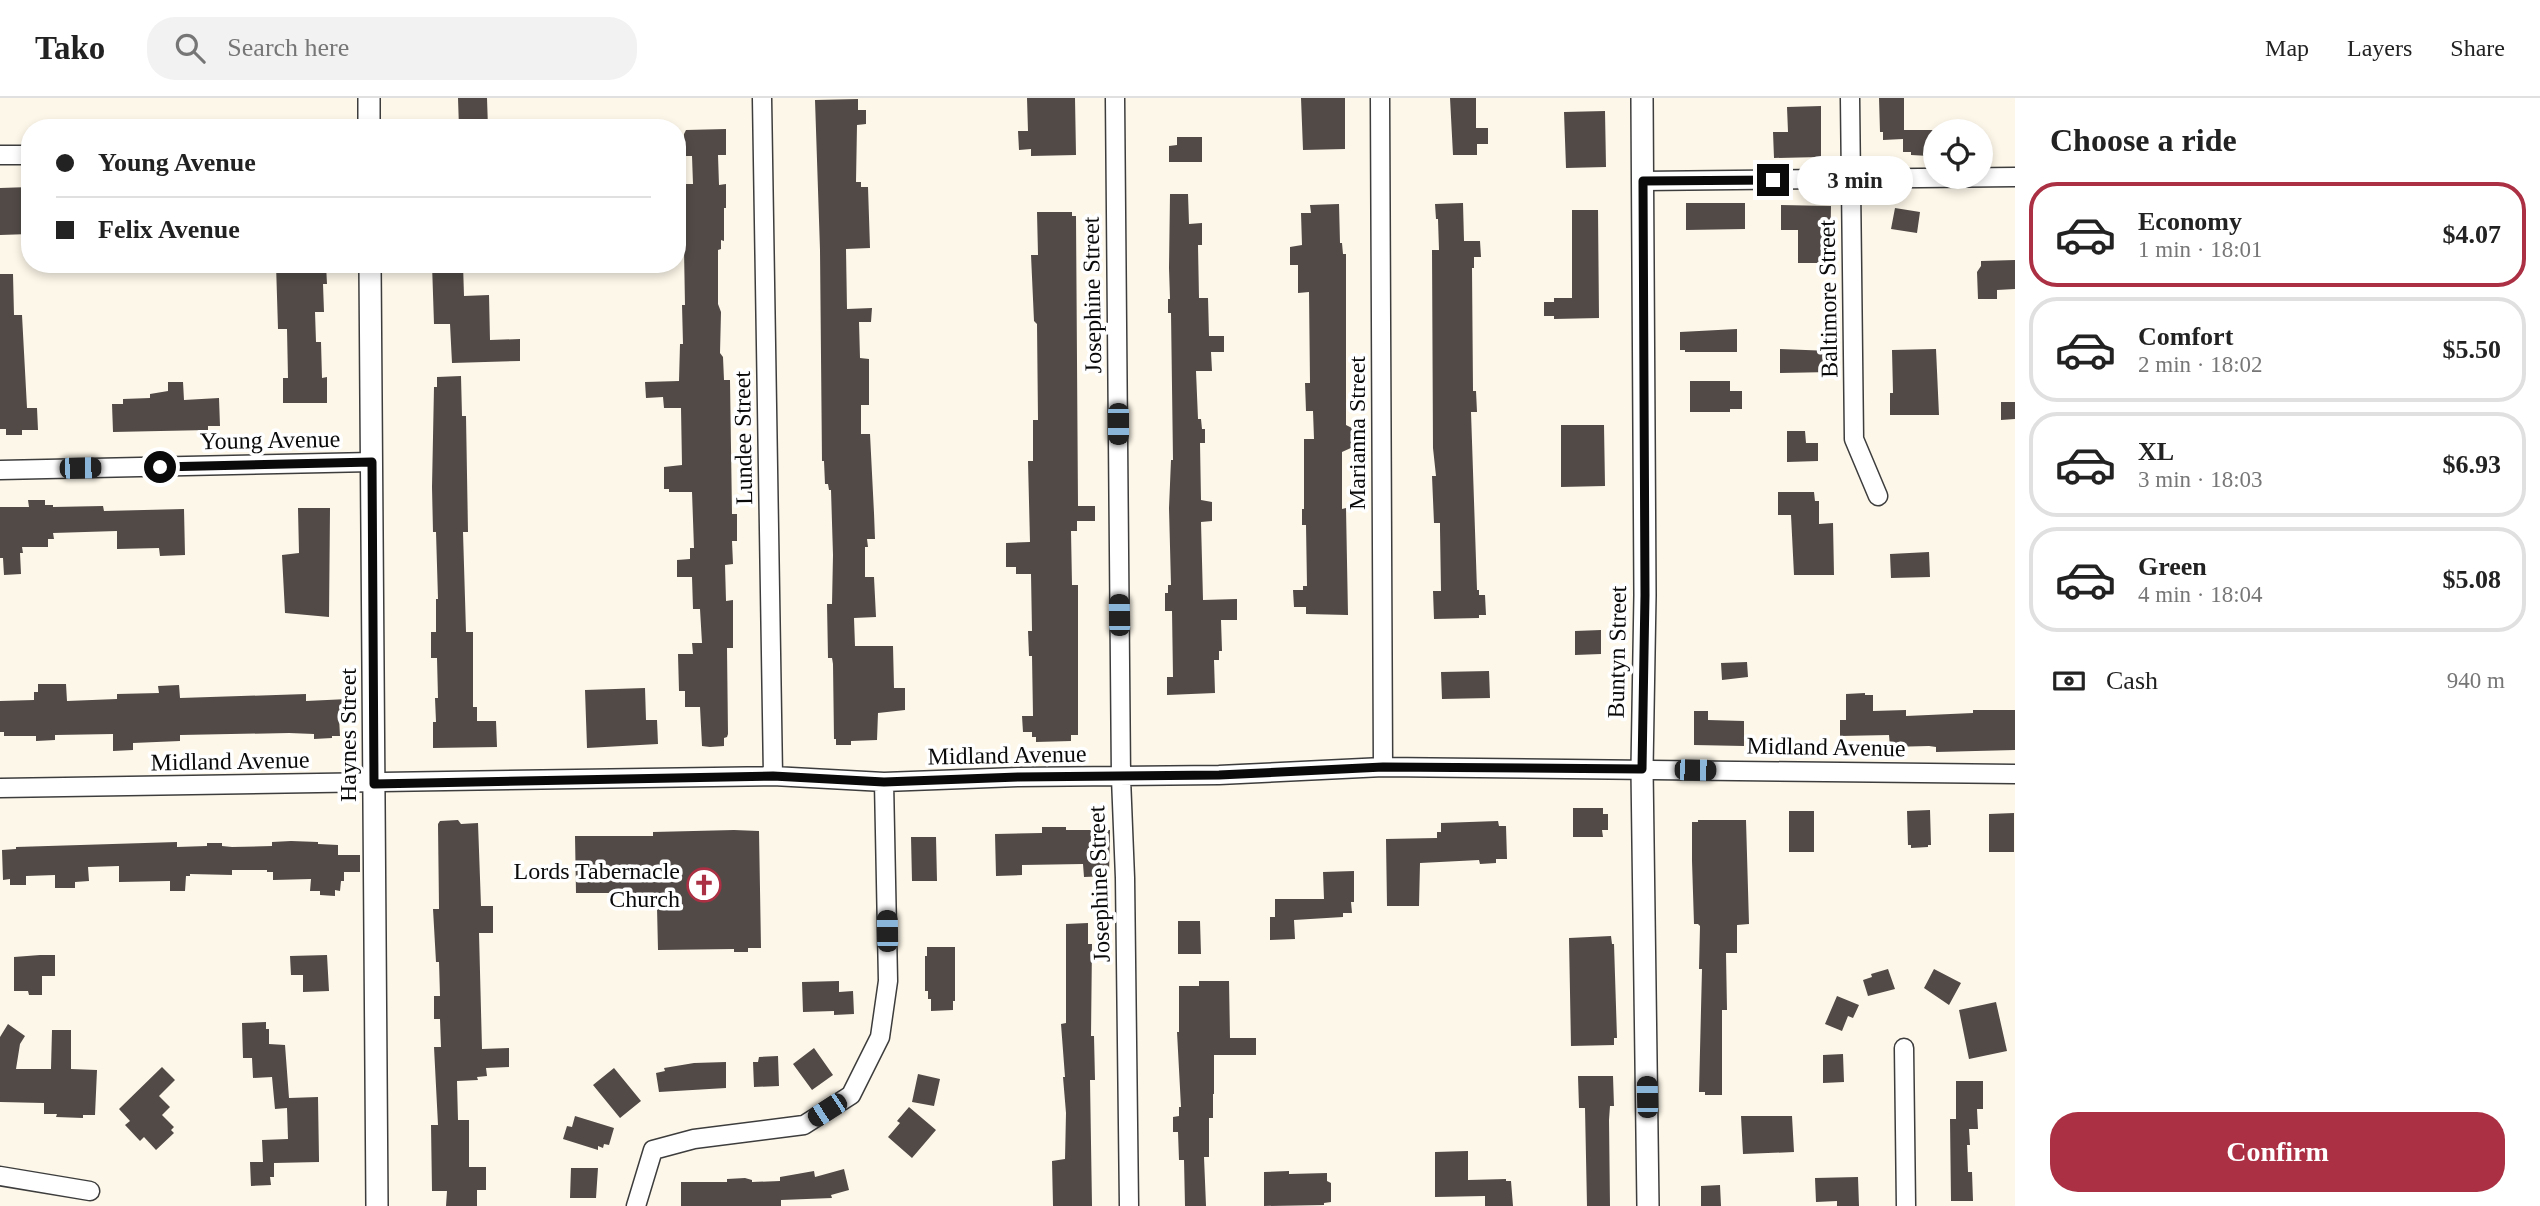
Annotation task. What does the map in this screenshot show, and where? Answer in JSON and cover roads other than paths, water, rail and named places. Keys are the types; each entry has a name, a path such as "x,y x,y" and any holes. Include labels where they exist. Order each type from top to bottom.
{"street":[{"path":"369,98 369,119"},
{"name":"Lundee Street","path":"762,98 773,776"},
{"name":"Josephine Street","path":"1115,98 1121,778 1125,878 1129,1206"},
{"name":"Marianna Street","path":"1380,98 1383,767"},
{"name":"Buntyn Street","path":"1642,98 1645,595 1642,769 1648,1206"},
{"name":"Baltimore Street","path":"1850,98 1854,439 1878,496"},
{"path":"0,155 21,155"},
{"path":"1643,181 2015,177"},
{"name":"Haynes Street","path":"370,273 377,1206"},
{"name":"Young Avenue","path":"0,470 372,462"},
{"name":"Midland Avenue","path":"0,788 773,776 884,782 1018,777 1121,778 1383,767 2015,774"},
{"path":"636,1206 653,1150 694,1139 804,1125 850,1096 880,1037 888,981 884,782"},
{"path":"1904,1048 1906,1206"},
{"path":"0,1176 90,1191"}],"place":[{"name":"Lords Tabernacle Church","path":"704,885"}]}
